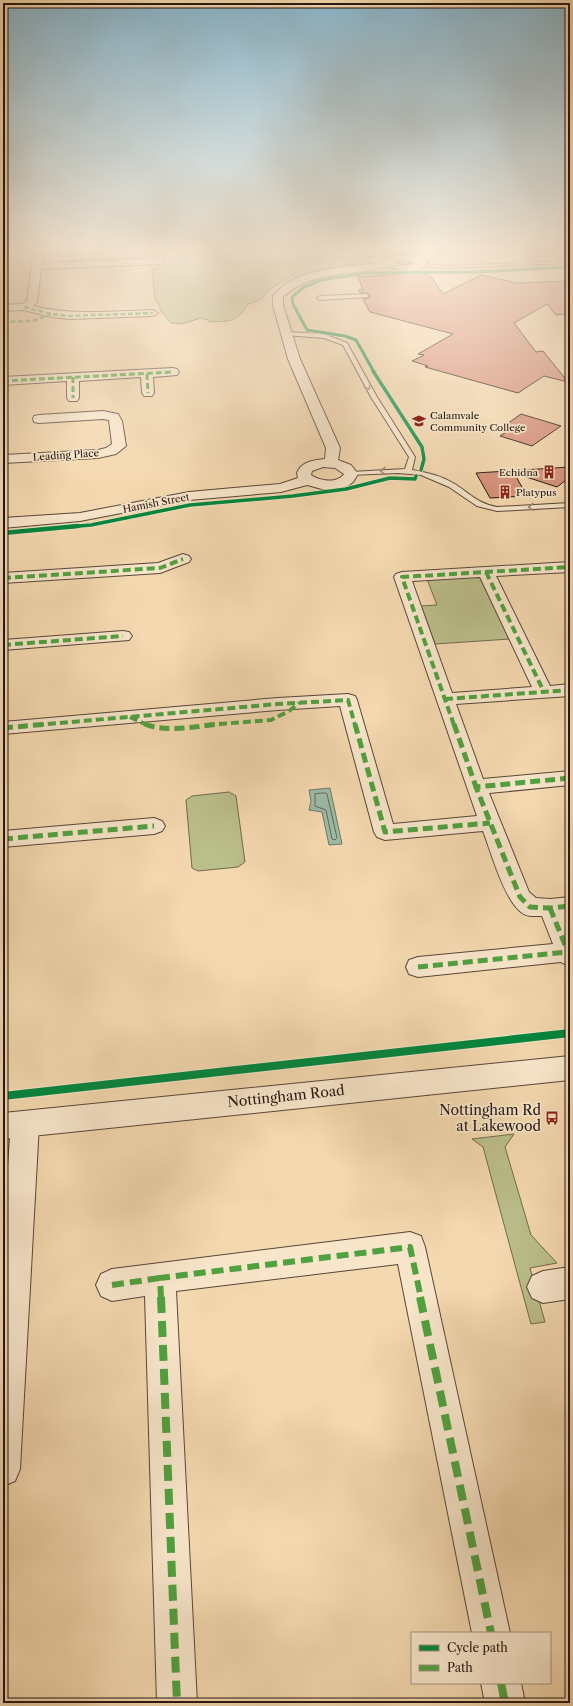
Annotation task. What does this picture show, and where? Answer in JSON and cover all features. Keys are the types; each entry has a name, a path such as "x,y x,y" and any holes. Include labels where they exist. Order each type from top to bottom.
{"street":[{"path":"285,329 304,386 333,448 331,463"},
{"path":"3,381 173,372"},
{"path":"146,374 148,393"},
{"path":"73,377 73,398"},
{"name":"Leading Place","path":"3,459 98,454 118,446 116,421 113,417 103,415 39,417"},
{"path":"331,463 347,468 351,474 347,480 335,484 320,484 304,477 303,473 305,469 316,464 331,463"},
{"name":"Hamish Street","path":"3,523 80,517 189,496 281,488 308,480"},
{"path":"3,578 160,568 183,559"},
{"path":"418,967 569,955 560,907 530,907 520,897 476,787 402,577 570,567"},
{"path":"486,572 544,692"},
{"path":"3,645 123,636"},
{"path":"445,699 570,690"},
{"path":"3,728 348,700 385,832 490,823"},
{"path":"476,787 570,778"},
{"path":"3,839 154,826"},
{"name":"Nottingham Road","path":"14,1125 258,1098 570,1068"},
{"path":"3,1468 14,1125"},
{"path":"112,1285 410,1247 491,1632"},
{"path":"160,1278 177,1703"},
{"path":"501,1684 505,1703"}],"lane":[{"path":"287,334 307,334 329,337 340,340 345,344 367,386 412,457 408,470"},
{"path":"351,474 408,470 431,475 445,481 471,501 485,508 497,509 570,505"}],"green space":[{"path":"479,575 510,639 435,644 421,606 437,605 427,579"},
{"path":"229,792 236,796 245,862 238,867 198,871 192,868 186,800 192,796"},
{"path":"514,1134 505,1147 531,1235 557,1263 530,1268 545,1322 531,1324 483,1147 472,1139"}],"water":[{"path":"330,788 342,844 329,845 322,812 309,810 311,801 309,790"}],"building":[{"path":"433,329 518,329 536,352 543,351 568,382 544,376 518,393 425,367 428,366 412,361 424,355 418,354 453,334"},
{"path":"521,414 561,426 532,446 500,436 508,431 500,429"},
{"path":"570,467 570,477 557,487 514,473 527,496 490,498 476,473"}],"marked path":[{"path":"3,381 173,372"},
{"path":"147,374 148,393"},
{"path":"73,377 73,398"},
{"path":"3,578 160,568 183,559"},
{"path":"476,787 402,577 570,567"},
{"path":"486,572 544,692"},
{"path":"3,645 123,636"},
{"path":"445,699 570,690"},
{"path":"3,728 278,704 348,700 385,832 490,823"},
{"path":"130,717 151,727 171,728 271,720 289,711 299,703"},
{"path":"570,778 476,787 520,897 530,907 550,908 570,906"},
{"path":"3,839 154,826"},
{"path":"550,908 570,957"},
{"path":"418,967 568,952"},
{"path":"177,1703 160,1278 410,1247 491,1632"},
{"path":"112,1285 160,1278"},
{"path":"501,1684 505,1703"}],"cycle path":[{"path":"306,329 307,330 345,336 356,340 369,364 422,447 424,459 421,470"},
{"path":"3,533 91,525 190,505 293,496 346,489 390,478 415,479 416,476"},
{"path":"3,1096 570,1033"}],"place":[{"name":"Calamvale Community College","path":"419,421"},
{"name":"Echidna","path":"549,472"},
{"name":"Platypus","path":"505,492"},
{"name":"Nottingham Rd at Lakewood","path":"552,1118"}]}
